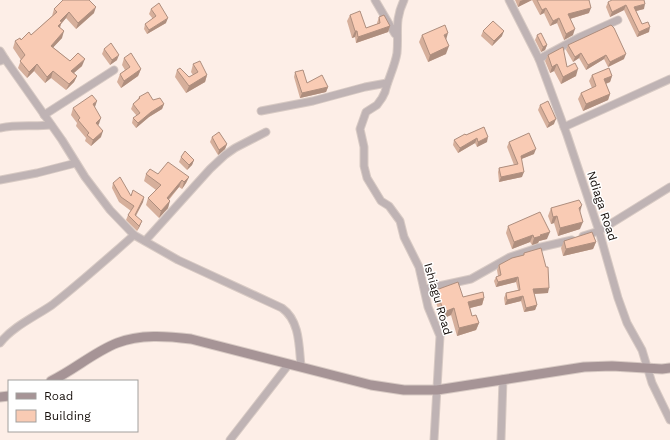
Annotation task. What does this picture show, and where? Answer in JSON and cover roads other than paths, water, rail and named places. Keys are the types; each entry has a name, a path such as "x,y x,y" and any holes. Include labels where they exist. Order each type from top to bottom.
{"main road":[{"path":"53,380 116,343 128,339 153,336 169,336 190,339 388,388 404,390 437,390 584,367 612,366 662,370 670,368"}],"street":[{"path":"374,0 384,14 396,37"},
{"name":"Ishiagu Road","path":"404,0 397,22 397,53 387,84 382,98 377,105 366,112 360,129 364,147 365,173 381,201 388,206 400,221 404,237 419,267 428,307 440,336 437,367 434,440"},
{"name":"Ndiaga Road","path":"509,0 539,59 564,127 599,231 618,298 627,323 642,350 652,383 670,420"},
{"path":"539,59 580,37 618,20"},
{"path":"0,51 2,60 44,115 110,210 134,235 144,241 178,260 282,308 287,312 291,317 297,332 301,367"},
{"path":"44,115 114,70"},
{"path":"564,127 670,79"},
{"path":"261,111 314,101 365,87 387,84"},
{"path":"0,128 51,125"},
{"path":"144,241 215,164 235,148 266,132"},
{"path":"0,180 37,173 76,163"},
{"path":"425,289 471,279 510,257 599,231 670,187"},
{"path":"0,343 5,336 70,291 134,235"},
{"path":"231,439 289,364"},
{"path":"501,440 503,379"}]}
